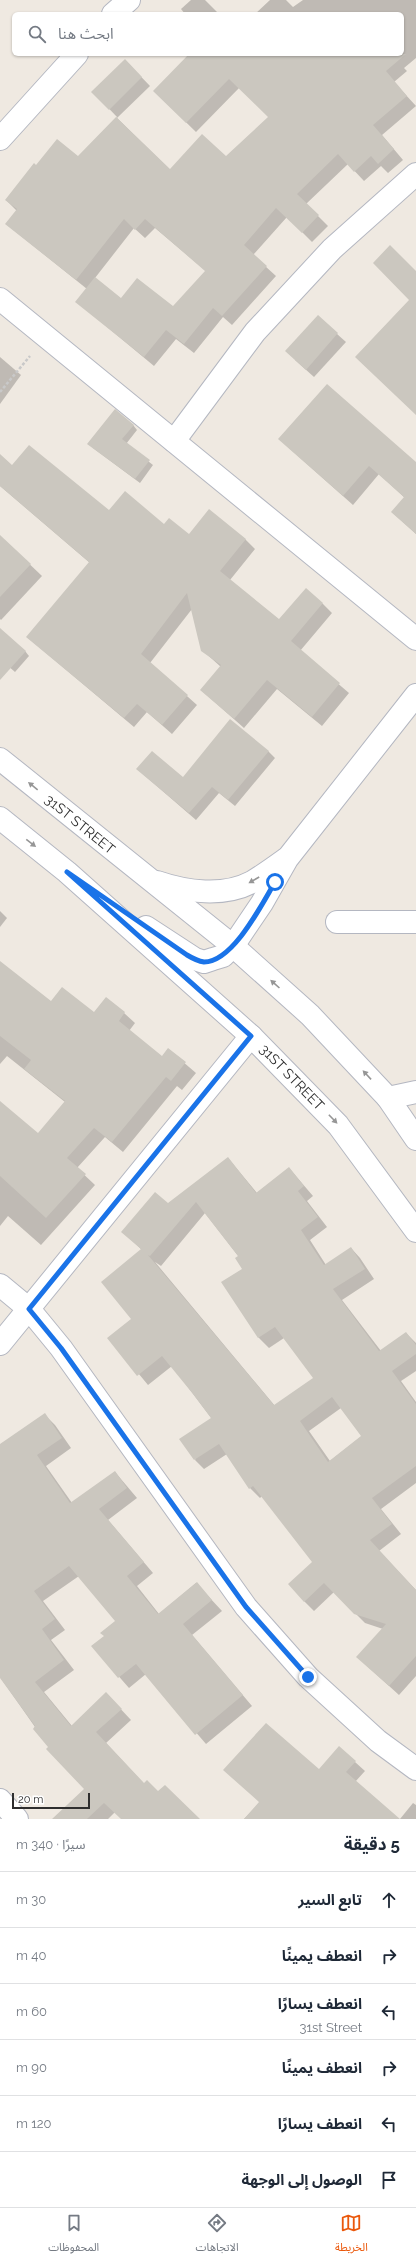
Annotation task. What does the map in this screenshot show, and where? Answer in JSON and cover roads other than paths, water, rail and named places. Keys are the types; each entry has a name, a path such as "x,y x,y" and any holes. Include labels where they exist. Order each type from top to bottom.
{"street":[{"path":"115,12 129,0"},
{"path":"0,139 75,56"},
{"path":"174,441 255,332 332,249 416,174"},
{"path":"0,299 416,639"},
{"path":"67,872 195,959 204,962 223,956 233,946 262,903 287,859 416,695"},
{"name":"31ST STREET","path":"0,759 146,878 233,946 310,1015 388,1098 416,1139"},
{"name":"31ST STREET","path":"0,818 67,872 251,1036 338,1125 416,1231"},
{"path":"146,878 171,887 198,891 225,890 251,882 287,859"},
{"path":"336,922 416,922"},
{"path":"0,1344 251,1036"},
{"path":"388,1098 416,1092"},
{"path":"0,1285 29,1309 61,1348 246,1607 308,1677 378,1741 416,1769"},
{"path":"0,1800 17,1819"}]}
